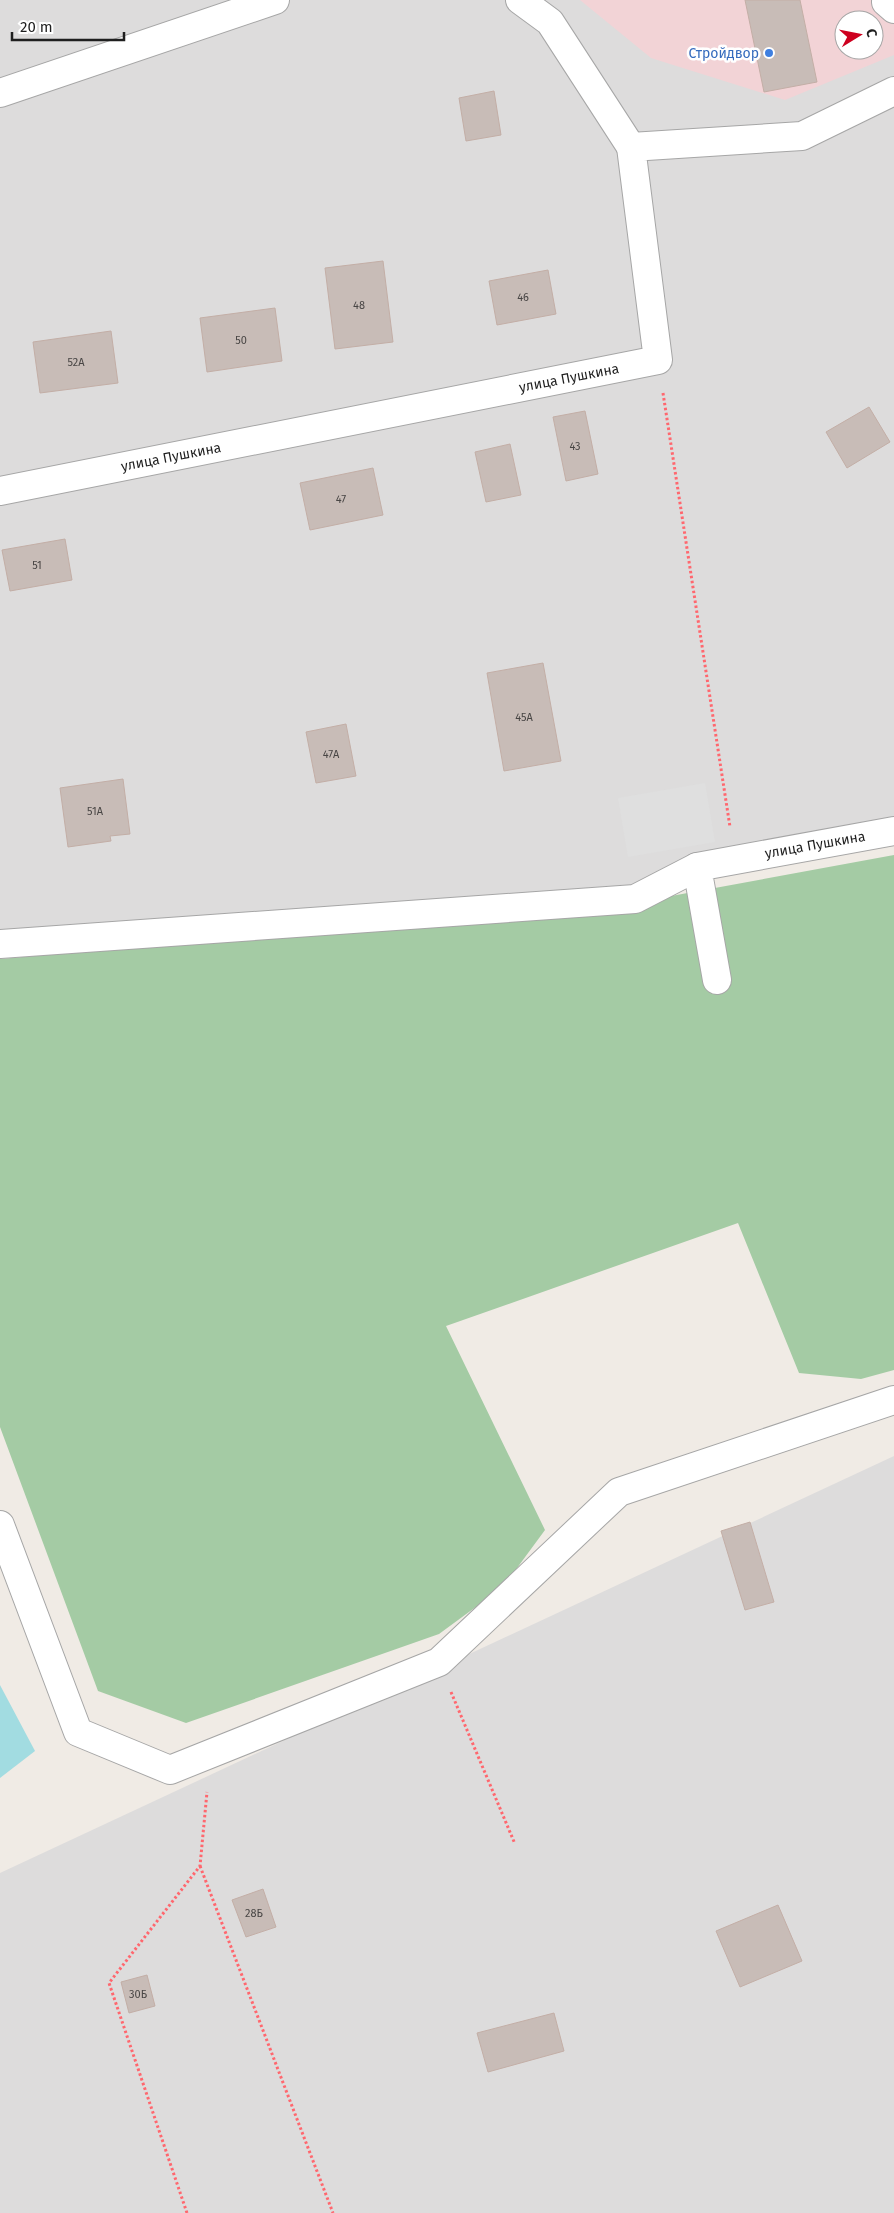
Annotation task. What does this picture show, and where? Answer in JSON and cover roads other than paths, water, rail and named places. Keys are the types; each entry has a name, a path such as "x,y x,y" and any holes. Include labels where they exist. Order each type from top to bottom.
{"street":[{"path":"0,93 275,0"},
{"path":"520,0 550,22 631,147 802,136 894,91"},
{"name":"улица Пушкина","path":"0,491 658,360 631,147"},
{"name":"улица Пушкина","path":"0,944 635,899 697,867 894,831"},
{"path":"697,867 717,980"},
{"path":"0,1526 78,1732 170,1770 439,1662 619,1492 894,1400"}],"water":[{"path":"0,1685 35,1751 0,1778"}],"place":[{"name":"Стройдвор","path":"769,53"}]}
